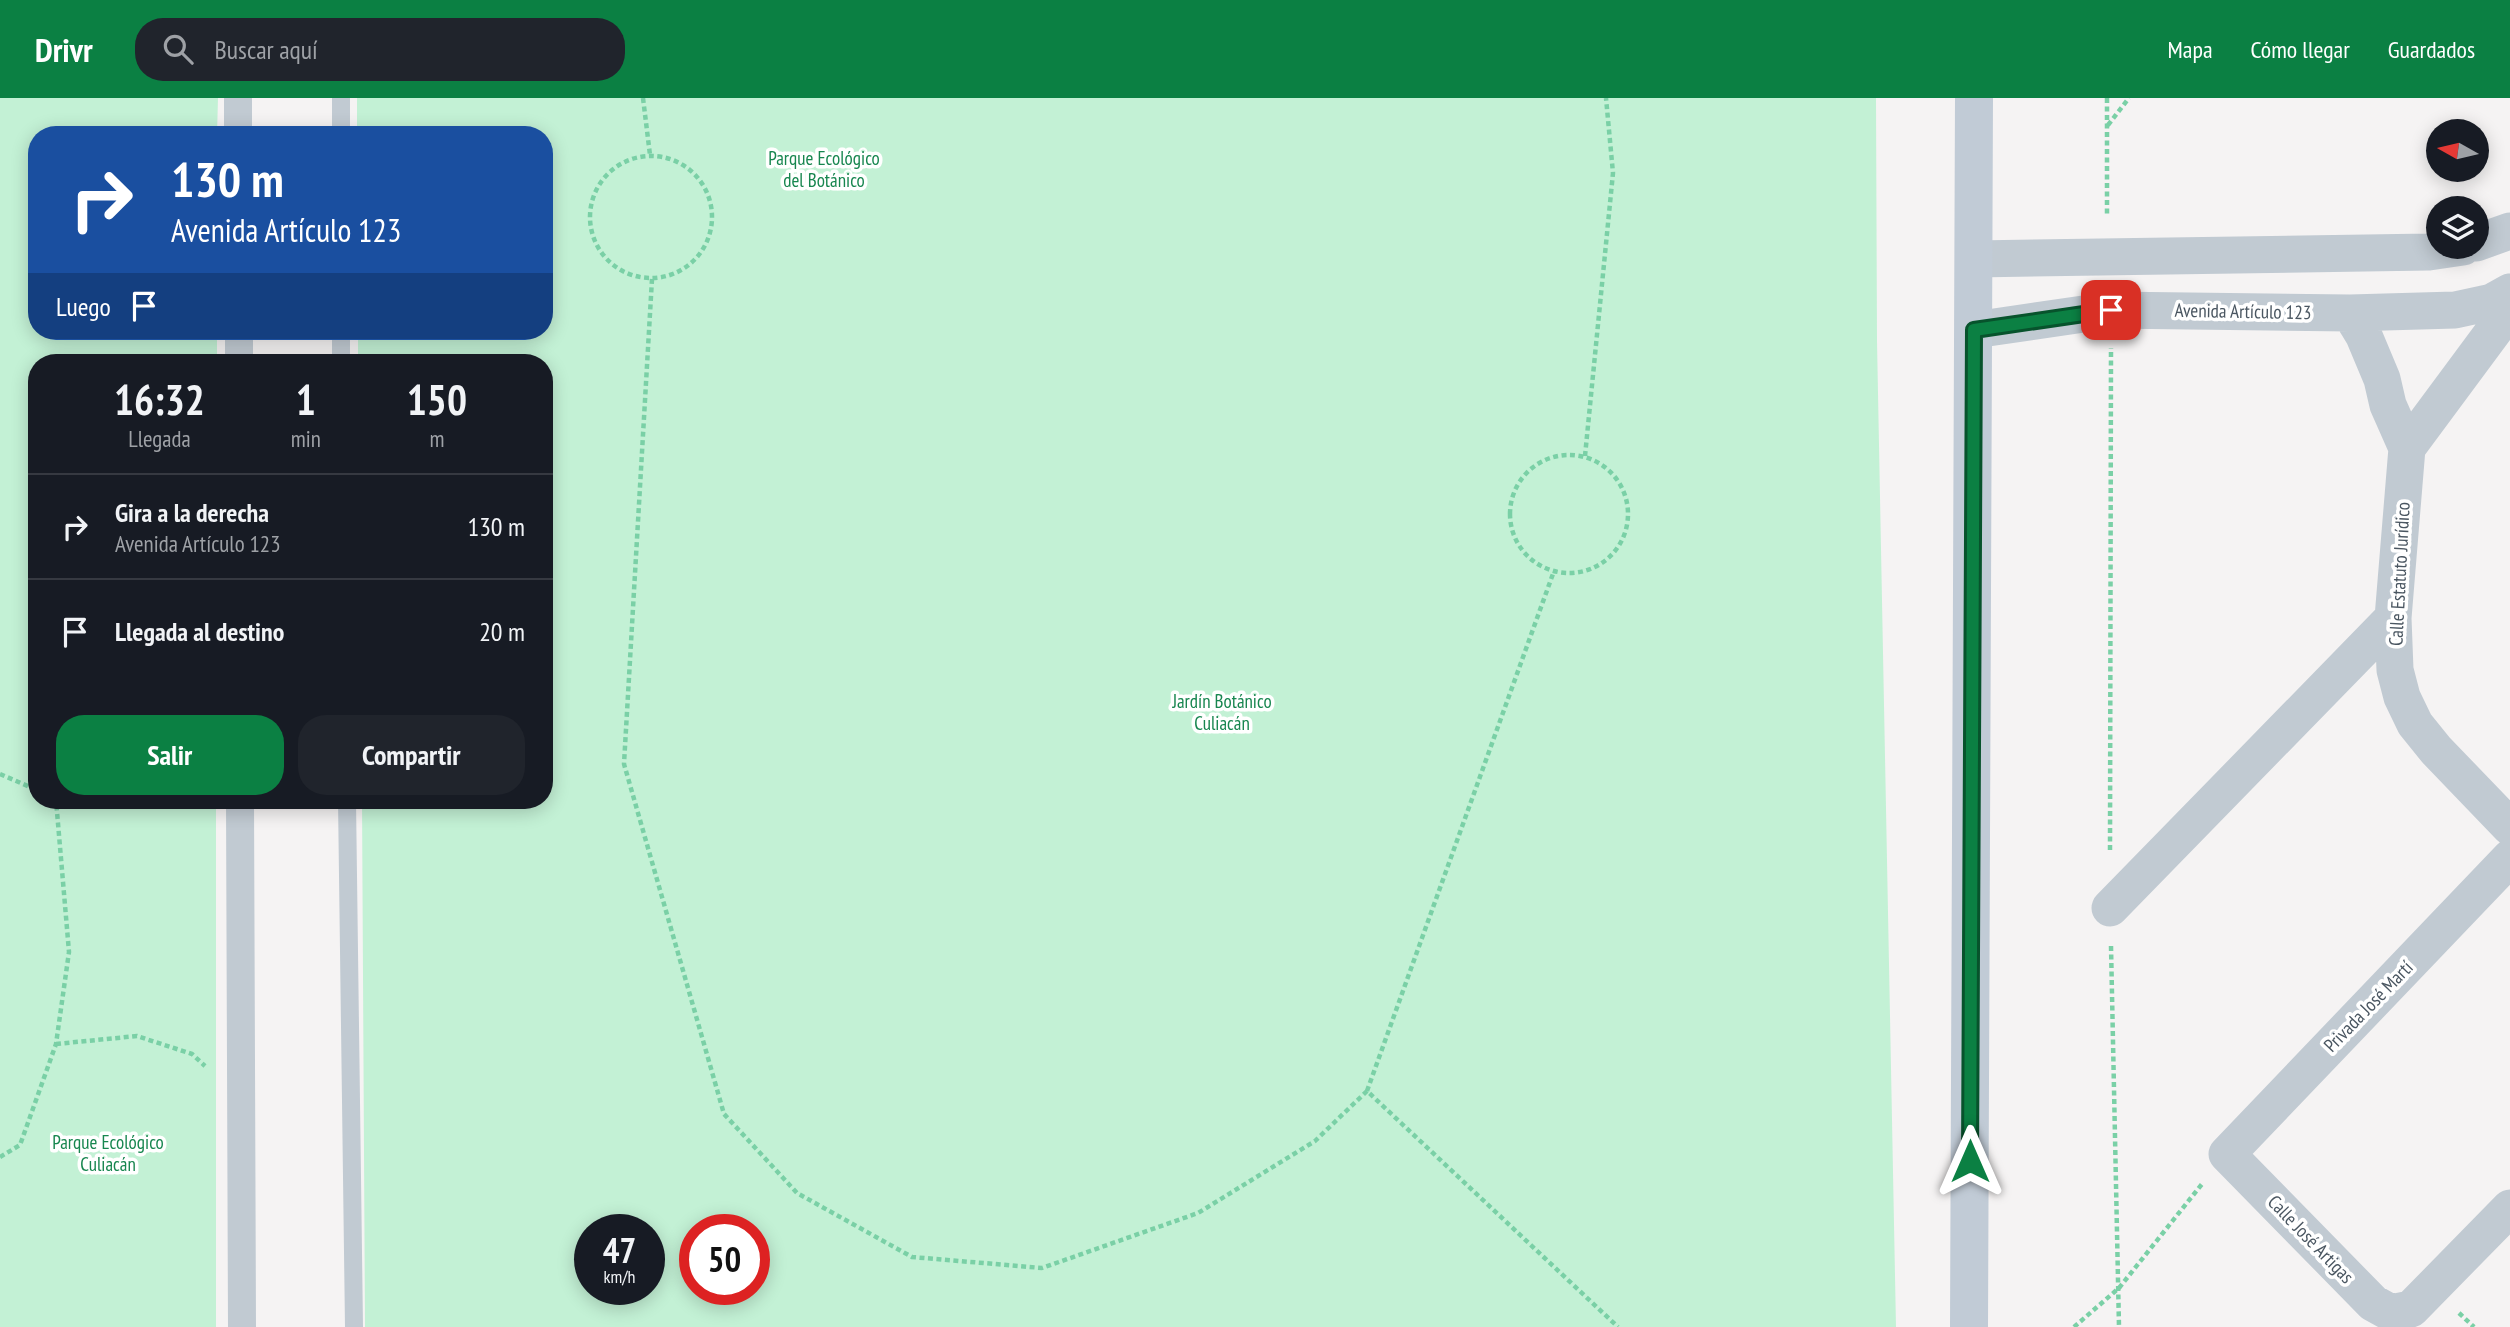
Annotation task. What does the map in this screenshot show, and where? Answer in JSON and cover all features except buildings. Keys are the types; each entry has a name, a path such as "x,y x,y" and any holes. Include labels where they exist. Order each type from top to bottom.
{"main road":[{"path":"1969,1327 1974,98"}],"street":[{"path":"238,98 238,126"},
{"path":"2489,238 2510,231"},
{"path":"1974,259 2426,252"},
{"name":"Avenida Artículo 123","path":"1974,330 2111,310 2350,313 2455,310 2492,302 2510,292"},
{"path":"2350,313 2364,336 2382,379 2388,405 2407,448 2510,309"},
{"name":"Calle Estatuto Jurídico","path":"2407,448 2393,618 2395,670 2402,697 2415,724 2436,750 2510,827"},
{"path":"2110,908 2393,618"},
{"path":"240,809 242,1327"},
{"name":"Privada José Martí","path":"2227,1154 2510,858"},
{"name":"Calle José Artigas","path":"2227,1154 2373,1303 2391,1313 2411,1309 2510,1208"}],"lane":[{"path":"341,98 341,126"},
{"path":"347,809 354,1327"}],"path":[{"path":"643,98 650,156"},
{"path":"1585,456 1613,173 1606,98"},
{"path":"2107,98 2107,258"},
{"path":"2107,126 2129,98"},
{"path":"650,156 670,158 687,167 701,180 710,198 713,217 701,254 687,268 653,279 629,275 611,264 598,247 591,227 591,206 598,186 612,170 630,159 650,156"},
{"path":"653,279 624,764 724,1114 797,1193 912,1258 1042,1268 1198,1213 1315,1141 1367,1091 1554,571"},
{"path":"2111,310 2110,908 2119,1327"},
{"path":"1567,454 1585,456 1604,465 1618,480 1626,499 1628,519 1623,539 1610,556 1594,568 1574,573 1554,571 1530,558 1514,536 1510,517 1512,498 1520,481 1532,467 1548,458 1567,454"},
{"path":"0,774 28,786"},
{"path":"0,1157 20,1145 57,1044 69,952 57,809"},
{"path":"57,1044 137,1036 192,1054 241,1096"},
{"path":"1367,1091 1618,1327"},
{"path":"2074,1327 2119,1288 2227,1154"}],"green space":[{"name":"Parque Ecológico Culiacán","path":"0,98 218,98 217,126 28,126 28,340 217,340 217,354 28,354 28,809 216,809 216,1327 0,1327"},
{"name":"Jardín Botánico Culiacán","path":"357,98 1876,98 1877,341 1896,1327 365,1327 362,809 553,809 553,354 358,354 358,340 553,340 553,126 357,126"}],"route":[{"path":"1970,1161 1974,330 2111,310"}],"park label":[{"name":"Parque Ecológico del Botánico","path":"824,169"}]}
